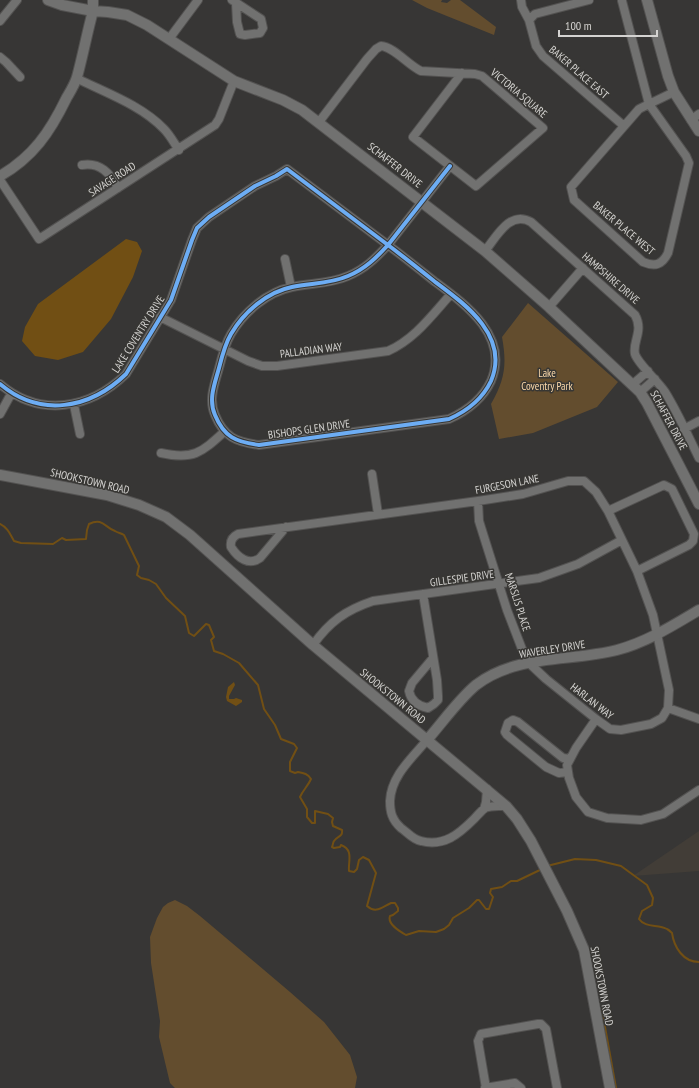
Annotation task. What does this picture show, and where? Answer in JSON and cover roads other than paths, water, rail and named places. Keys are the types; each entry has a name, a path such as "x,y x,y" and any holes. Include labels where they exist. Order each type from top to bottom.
{"street":[{"path":"0,20 17,0"},
{"name":"SCHAFFER DRIVE","path":"48,0 62,5 93,11 126,15 147,25 234,81 283,100 302,110 422,201 485,251 549,307 636,388 647,403 699,504"},
{"path":"0,176 20,164 30,155 48,132 57,117 76,78 93,11 93,0"},
{"path":"169,39 198,0"},
{"name":"BAKER PLACE EAST","path":"520,0 536,46 543,56 624,126"},
{"path":"528,20 535,14 589,0"},
{"path":"623,0 649,104"},
{"path":"647,0 668,76 674,92 695,117 699,131"},
{"path":"319,122 367,59 380,46 390,49 414,67 421,70 462,73"},
{"path":"0,57 20,77"},
{"name":"VICTORIA SQUARE","path":"462,73 482,76 543,128 476,186 413,137 462,73"},
{"path":"76,78 133,106 150,117 165,130 179,150"},
{"name":"SAVAGE ROAD","path":"0,180 39,240 179,150 215,125 219,119 234,81"},
{"name":"BAKER PLACE WEST","path":"649,104 686,156 689,163 668,253 659,265 651,266 643,262 574,200 572,187 639,109 649,104 674,92"},
{"path":"82,165 97,165 106,170 118,188"},
{"path":"161,453 177,457 190,456 206,447 224,432 218,423 212,408 213,390 224,349 234,329 241,319 254,306 270,296 291,287 334,281 348,276 361,270 374,261 450,166"},
{"name":"LAKE COVENTRY DRIVE","path":"11,394 33,402 51,405 74,404 94,398 106,391 126,374 170,300 197,228 209,216 255,186 276,176 287,168 388,245"},
{"name":"HAMPSHIRE DRIVE","path":"485,251 508,222 519,218 530,222 635,315 639,326 635,352 638,361 665,392 699,458"},
{"name":"BISHOPS GLEN DRIVE","path":"224,432 244,443 259,445 449,418 463,413 483,395 494,373 495,362 492,344 485,327 477,316 451,294 388,245"},
{"path":"286,259 291,287"},
{"path":"549,307 582,268"},
{"name":"PALLADIAN WAY","path":"160,317 248,361 262,366 277,366 388,351 401,346 414,335 451,294"},
{"path":"636,388 648,371"},
{"path":"636,388 655,379"},
{"path":"0,384 11,394 0,414"},
{"path":"74,404 80,434"},
{"path":"684,429 699,422"},
{"path":"372,474 378,514"},
{"name":"SHOOKSTOWN ROAD","path":"0,475 107,495 139,505 166,518 190,535 313,645 506,806 517,819 531,841 558,893 584,950 610,1088"},
{"name":"FURGESON LANE","path":"286,527 260,558 255,561 249,562 244,560 232,548 232,539 238,534 286,527 378,514 478,501 523,494 568,481 584,481 596,492 608,511 622,540 637,572 653,616 657,635"},
{"path":"608,511 664,485 672,489 694,534 693,541 689,546 637,572"},
{"name":"MARSLIS PLACE","path":"478,501 479,521 512,622 529,663"},
{"name":"GILLESPIE DRIVE","path":"313,645 323,631 344,614 361,605 373,601 539,578 578,564 622,540"},
{"path":"423,594 433,658 438,696 438,700 428,708 415,702 411,698 409,691 412,683 433,658"},
{"name":"WAVERLEY DRIVE","path":"427,740 476,685 507,669 529,663 592,655 616,650 657,635 699,610"},
{"path":"657,635 670,690 668,708 699,719"},
{"name":"HARLAN WAY","path":"529,663 610,729 621,730 651,724 662,718 668,708"},
{"path":"596,719 576,748 567,765 569,778 576,797 582,807 588,812 607,818 642,820 663,814 699,790"},
{"path":"568,772 559,773 546,767 507,735 505,732 508,723 513,720 518,722 564,758 570,759"},
{"path":"427,740 393,784 390,809 393,819 398,825 418,841 432,843 452,838 484,809 496,805 506,806"},
{"path":"484,809 487,789"},
{"path":"521,1088 515,1083 486,1088 478,1041 481,1034 541,1024 546,1029 557,1088"}],"waterway":[{"path":"0,524 7,529 14,541 21,543 53,544 62,538 66,540 86,539 89,524 94,522 101,522 112,530 124,535 139,566 137,575 156,584 166,598 185,616 189,633 194,636 206,624 209,625 214,637 211,640 214,651 239,663 258,685 264,709 275,725 281,739 294,744 297,748 290,762 290,771 295,773 304,773 311,779 300,797 307,809 307,817 312,823 315,823 315,811 328,814 333,818 333,826 342,830 342,832 341,835 335,839 332,847 340,847 341,845 348,850 350,856 349,871 354,872 357,869 359,860 363,857 369,860 376,873 367,906 376,910 391,903 395,903 398,911 390,916 390,922 394,927 406,935 419,931 436,932 444,929 449,925 453,918 469,908 477,900 479,900 486,909 489,909 493,897 490,893 491,889 502,887 511,881 517,881 542,869"},
{"path":"547,866 575,859 596,860 621,866 647,885 653,898 652,905 642,911 639,919 645,924 669,930 672,933 680,953 688,959 699,962"},
{"path":"603,1006 602,1010 616,1088"}],"park label":[{"name":"Lake Coventry Park","path":"547,379"}]}
